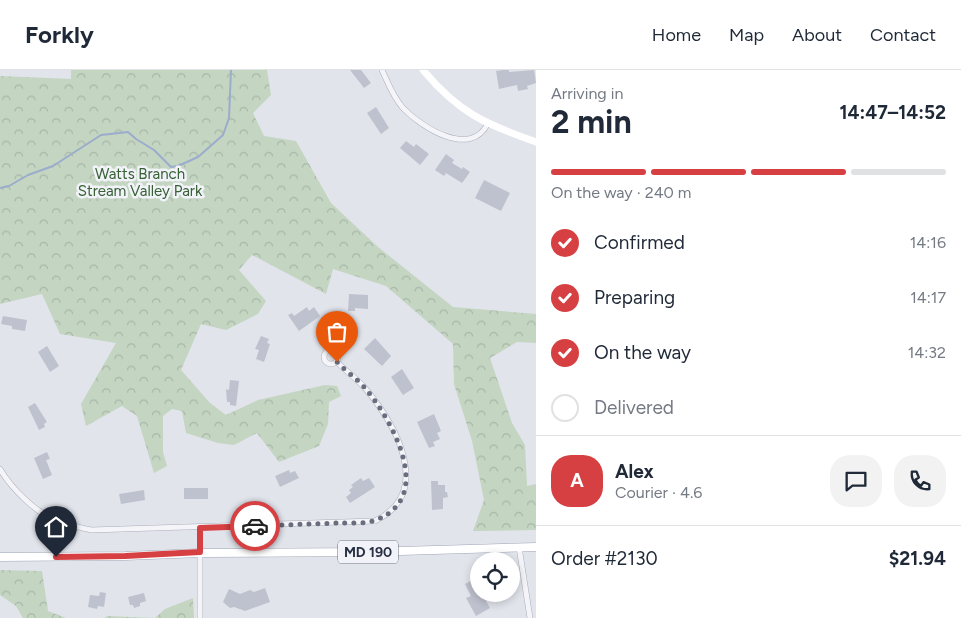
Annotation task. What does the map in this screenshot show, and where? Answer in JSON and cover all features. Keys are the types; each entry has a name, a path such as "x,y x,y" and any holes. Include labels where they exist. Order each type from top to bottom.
{"main road":[{"path":"423,70 440,90 458,106 488,124 536,142"},
{"name":"MD 190","path":"0,557 125,556 200,552 367,552 536,547"}],"street":[{"path":"382,70 391,90 402,107 421,124 446,136 465,140 477,137 484,132 488,124"},
{"path":"0,469 25,500 56,521 91,530 368,522 381,518 396,506 403,495 407,474 405,463 392,427 376,402 364,387 337,362"},
{"path":"200,528 200,618"},
{"path":"519,547 530,618"}],"green space":[{"name":"Watts Branch Stream Valley Park","path":"71,70 267,70 271,95 253,113 264,136 296,141 331,203 378,247 453,307 536,314 536,343 517,342 490,358 512,423 525,445 527,486 536,484 536,530 473,531 484,500 472,441 454,384 453,344 386,286 333,269 326,294 252,255 239,270 266,301 258,314 226,330 201,324 181,370 210,403 226,415 258,400 325,385 337,386 341,396 329,402 328,424 319,446 279,462 257,433 234,445 218,443 186,433 182,411 172,409 163,416 163,452 167,466 154,473 137,416 122,406 86,426 81,404 116,343 60,334 42,294 0,304 0,76 71,79"},
{"path":"0,570 42,571 48,611 66,618 23,618 16,606 0,595"},
{"path":"193,598 194,618 155,618 165,609"},
{"path":"107,616 155,618 105,618"}],"building":[{"path":"350,70 361,70 371,83 364,88"},
{"path":"509,70 509,72 534,70 536,83 527,86 528,89 518,91 517,85 499,89 496,71"},
{"path":"376,107 389,128 381,134 367,113"},
{"path":"406,141 414,147 416,144 429,154 420,165 400,148"},
{"path":"446,154 454,160 452,163 470,172 462,183 446,173 444,176 435,170"},
{"path":"484,180 510,193 501,211 475,198"},
{"path":"349,294 368,295 368,309 355,308 355,311 348,311"},
{"path":"307,307 309,311 314,307 320,316 299,331 288,315 292,313 294,316"},
{"path":"3,316 27,320 25,331 12,329 12,326 1,324"},
{"path":"261,336 269,339 267,343 270,344 264,362 256,359 259,350 255,349"},
{"path":"375,338 391,356 382,366 364,349"},
{"path":"47,346 59,366 50,372 38,352"},
{"path":"402,369 414,388 403,395 391,377"},
{"path":"230,380 239,381 236,406 230,405 230,402 227,402 226,389 229,390"},
{"path":"35,403 47,422 44,424 45,427 39,430 28,407"},
{"path":"434,414 441,431 437,433 440,439 433,442 435,446 429,448 417,422"},
{"path":"47,452 50,459 46,460 52,475 43,479 34,458"},
{"path":"289,470 290,473 295,471 299,478 280,487 275,476"},
{"path":"361,478 363,481 369,478 375,487 350,503 346,497 351,493 349,490 353,487 351,485"},
{"path":"431,481 438,481 438,485 445,485 445,492 447,492 448,497 443,498 443,509 432,510"},
{"path":"184,488 208,488 208,499 184,499"},
{"path":"144,490 145,500 121,504 119,494"},
{"path":"470,581 470,594 465,584"},
{"path":"265,588 270,602 245,611 234,607 230,608 223,602 229,589 240,594 250,590 254,592"},
{"path":"100,592 106,593 104,607 98,606 97,609 88,607 90,595 99,596"},
{"path":"144,593 146,601 134,608 133,605 130,605 128,597"},
{"path":"470,596 470,602 487,602 490,608 476,616 466,598"}],"waterway":[{"path":"0,188 9,186 28,175 53,166 101,135 128,132 154,150 171,167 198,157 223,135 229,118 231,70"}],"way so far":[{"path":"255,526 374,521 396,506 403,495 407,474 400,446 392,427 364,387 337,362"}],"route":[{"path":"56,557 200,552 200,528 255,526"}]}
